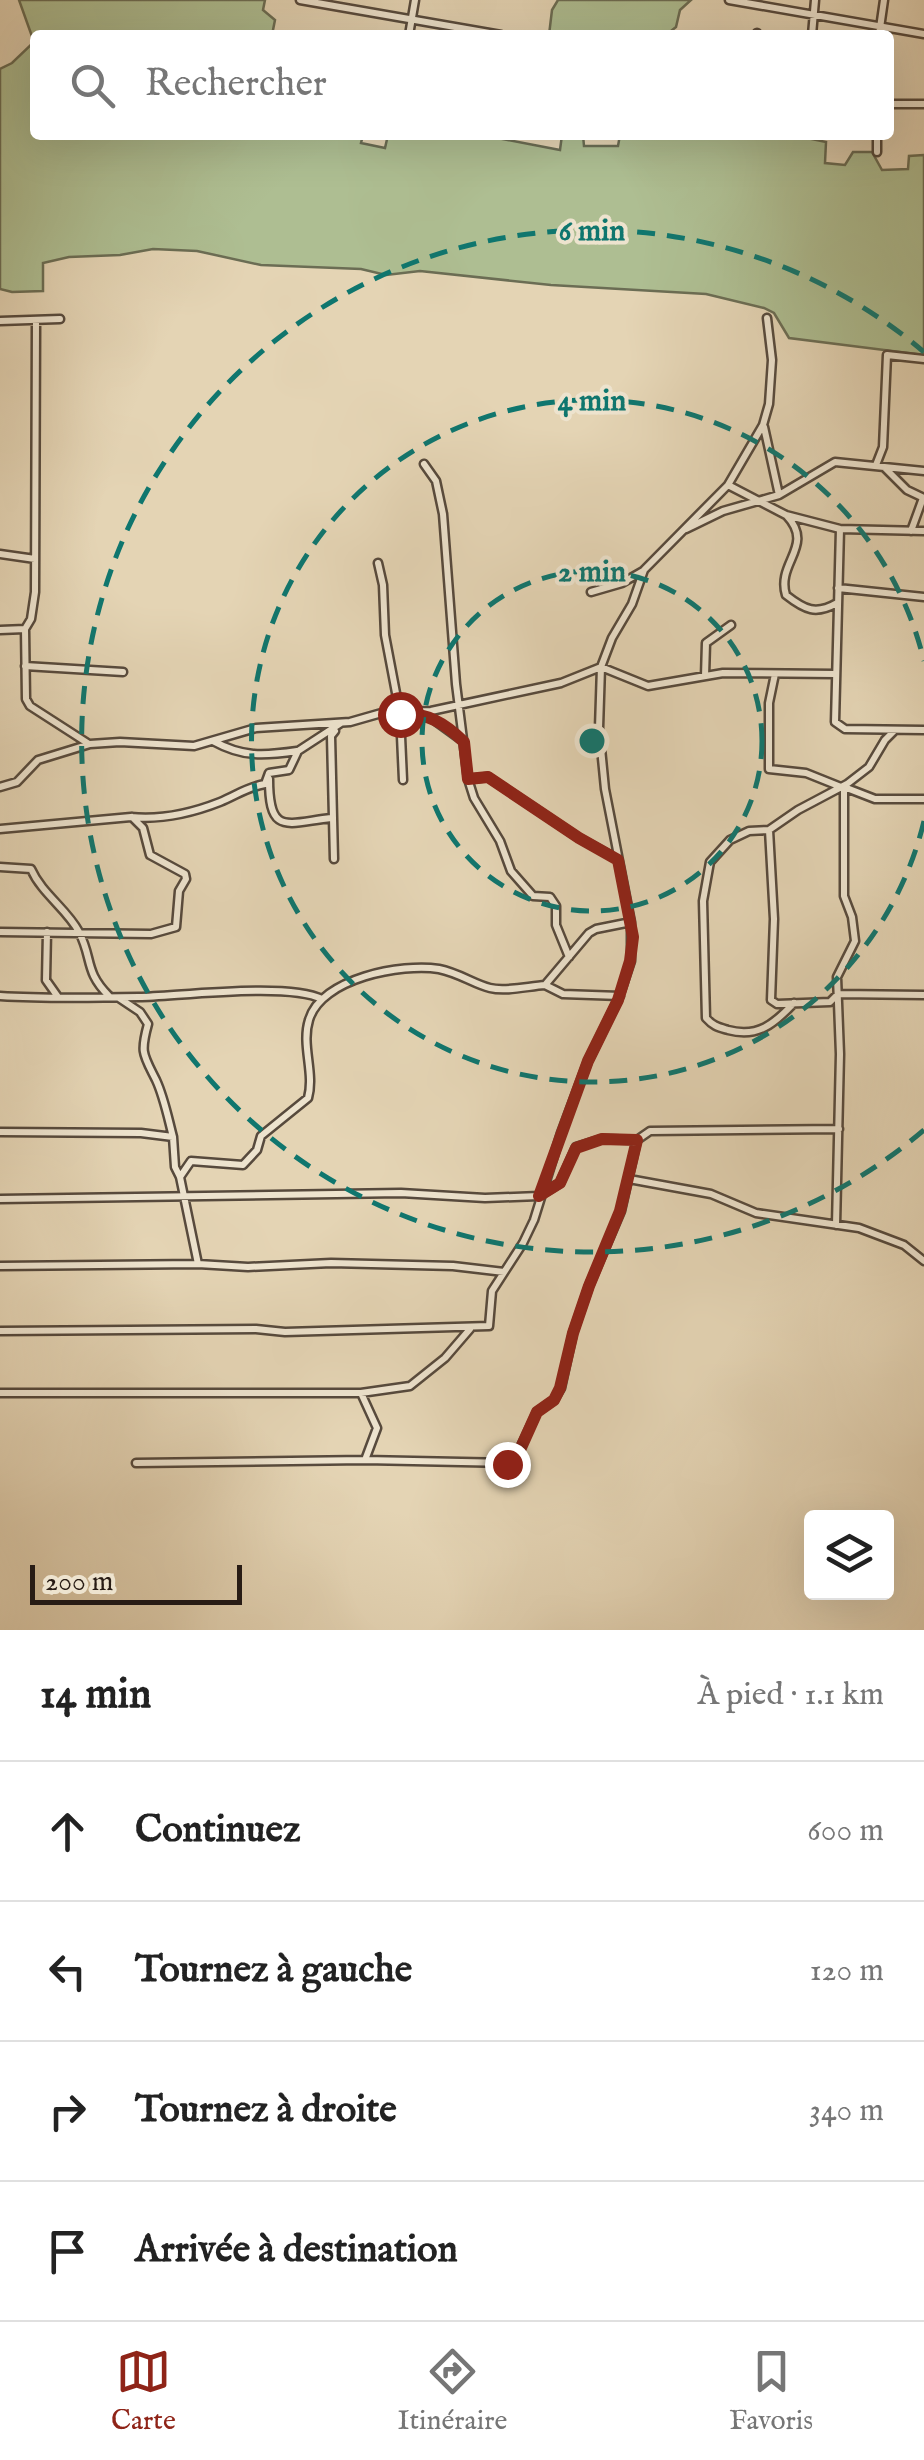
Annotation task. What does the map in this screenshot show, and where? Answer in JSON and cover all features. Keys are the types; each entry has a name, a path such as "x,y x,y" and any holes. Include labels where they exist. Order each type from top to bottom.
{"street":[{"path":"300,0 473,30"},
{"path":"410,30 415,0"},
{"path":"729,0 879,30 884,0"},
{"path":"812,30 815,0"},
{"path":"894,31 924,34"},
{"path":"894,104 924,104"},
{"path":"877,140 877,152"},
{"path":"591,592 622,583 644,570 728,485 764,426 772,360 767,318"},
{"path":"0,322 60,320"},
{"path":"36,322 36,559 34,605 25,628 26,703 90,744"},
{"path":"880,466 887,355 924,359"},
{"path":"764,426 779,495"},
{"path":"682,531 723,512 779,495 835,462 924,470"},
{"path":"424,464 436,482 443,514 458,705 468,779 512,871 533,896 550,896 556,906 556,926 569,957"},
{"path":"880,466 907,490 923,498 911,531"},
{"path":"728,485 786,515 840,530 924,531"},
{"path":"786,515 796,526 799,537 784,580 786,594 809,611 824,610 837,603"},
{"path":"840,530 834,722 845,728 924,730"},
{"path":"0,554 36,559"},
{"path":"378,563 400,714 403,780"},
{"path":"0,1332 489,1326 490,1298 534,1220 588,1061 620,996 630,961 632,922 604,789 599,728 601,667 644,570"},
{"path":"838,588 924,597"},
{"path":"705,676 706,643 731,625"},
{"path":"0,630 25,628"},
{"path":"25,666 123,672"},
{"path":"0,787 18,782 38,760 90,744 194,746 256,728 423,712 562,683 601,667 648,686 705,676 835,674"},
{"path":"775,674 769,703 769,769 806,774 841,787"},
{"path":"423,712 464,742"},
{"path":"211,740 230,752 298,751 342,722"},
{"path":"334,859 331,736 342,722"},
{"path":"794,1003 774,1024 749,1034 712,1025 705,1014 703,901 710,862 730,840 750,831 769,830 841,787 869,767 894,731"},
{"path":"269,773 290,770 298,751"},
{"path":"269,773 269,803 275,819 283,824 331,818"},
{"path":"0,829 132,816 164,817 223,801 245,787 265,784 269,773"},
{"path":"468,779 488,777 618,860"},
{"path":"836,1225 837,976 855,941 844,896 844,787 875,799 924,799"},
{"path":"0,932 151,934 164,932 179,922 179,891 186,879 184,874 150,854 143,828 132,816"},
{"path":"769,830 774,919 772,1000 777,1004 830,1002 838,994 924,995"},
{"path":"0,866 31,870 79,932 95,982 140,1012 148,1024 143,1042 145,1064 156,1080 173,1137 175,1166 198,1264"},
{"path":"545,985 596,928 632,922"},
{"path":"47,932 46,980 58,998"},
{"path":"180,1178 192,1162 243,1165 257,1150 261,1136 308,1098 309,1019 322,999 340,985 392,970 422,968 470,978 492,989 545,985 563,994 620,996"},
{"path":"0,996 58,998 224,992 305,994 322,999"},
{"path":"0,1199 401,1193 485,1198 539,1196 560,1183 576,1148 602,1139 637,1140 650,1132 839,1130"},
{"path":"0,1132 140,1133 173,1137"},
{"path":"136,1463 365,1460 487,1465 515,1461 537,1412 554,1400 560,1388 573,1333 630,1179 637,1140"},
{"path":"630,1179 711,1194 756,1213 859,1228 904,1244 924,1261"},
{"path":"0,1266 248,1267 331,1263 504,1272"},
{"path":"0,1393 362,1393 410,1386 445,1358 471,1328"},
{"path":"362,1393 377,1428 365,1460"}],"green space":[{"path":"19,0 265,0 263,10 275,20 273,30 30,31"},
{"path":"558,0 691,0 680,10 672,30 550,30 552,10"},
{"path":"30,46 30,140 362,140 361,143 385,148 387,140 508,140 560,150 561,140 583,140 584,146 618,146 619,140 817,140 826,142 825,163 845,165 853,152 872,152 882,170 908,169 909,156 924,155 924,355 789,338 774,313 706,294 551,285 420,271 386,275 361,269 261,265 197,251 153,249 69,257 43,263 43,291 0,289 0,69"}],"route":[{"path":"400,714 423,712 453,731 464,742 468,779 488,777 618,860 632,922 626,981 588,1061 539,1196 560,1183 576,1148 602,1139 637,1140 630,1179 573,1333 560,1388 554,1400 537,1412 515,1461 507,1464"}]}
